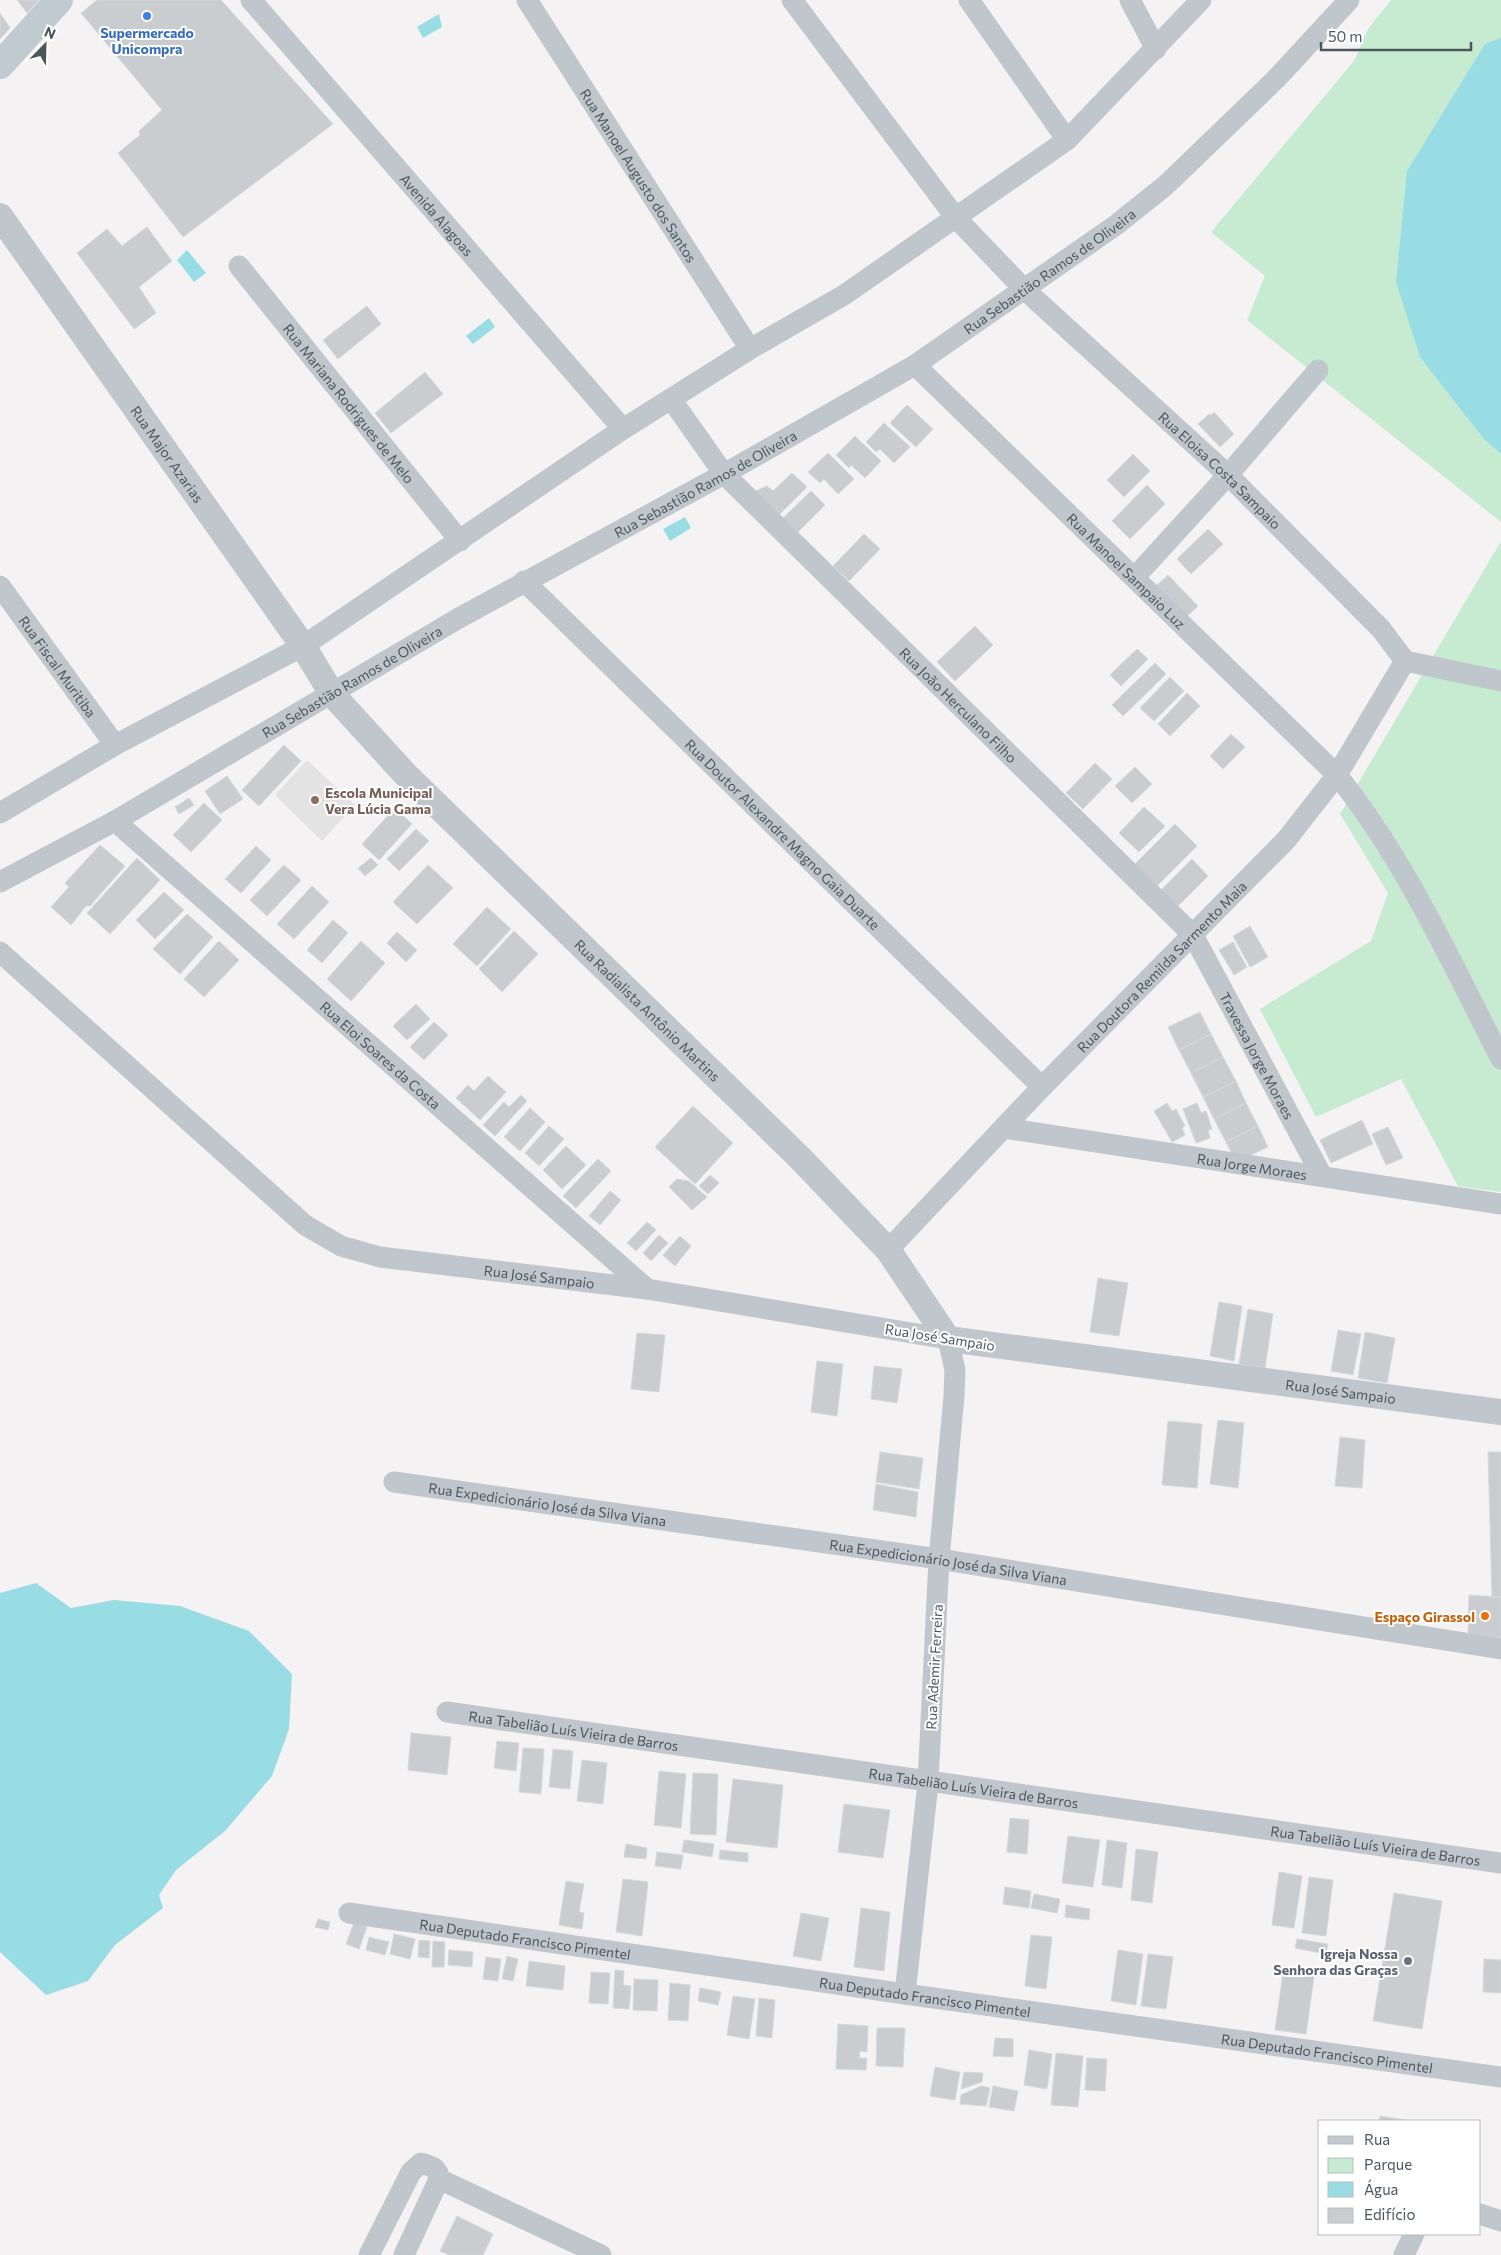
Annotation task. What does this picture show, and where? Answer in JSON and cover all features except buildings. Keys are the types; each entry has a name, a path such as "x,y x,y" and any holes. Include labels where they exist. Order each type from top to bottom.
{"main road":[{"path":"0,64 59,0"}],"street":[{"name":"Avenida Alagoas","path":"251,0 622,429"},
{"name":"Rua Manoel Augusto dos Santos","path":"527,0 750,349"},
{"name":"Rua Eloisa Costa Sampaio","path":"792,0 956,218 1024,289 1228,475 1381,629 1405,661"},
{"path":"969,0 1067,140"},
{"path":"1130,0 1156,49"},
{"path":"0,813 115,746 303,646 622,429 750,349 844,295 1067,140 1202,0"},
{"name":"Rua Sebastião Ramos de Oliveira","path":"0,882 115,821 524,581 724,474 915,365 1116,225 1166,185 1276,79 1349,0"},
{"name":"Rua Major Azarias","path":"0,216 303,646 332,694"},
{"name":"Rua Mariana Rodrigues de Melo","path":"239,266 460,541"},
{"name":"Rua Manoel Sampaio Luz","path":"915,365 1337,775 1364,808 1418,897 1501,1059"},
{"path":"1135,577 1228,475 1318,370"},
{"name":"Rua João Herculano Filho","path":"671,399 724,474 1193,935"},
{"name":"Rua Doutor Alexandre Magno Gaia Duarte","path":"524,581 1042,1087"},
{"name":"Rua Fiscal Muritiba","path":"0,586 115,746"},
{"path":"1405,661 1501,681"},
{"name":"Rua Doutora Remilda Sarmento Maia","path":"888,1250 1042,1087 1286,840 1337,775 1405,661"},
{"name":"Rua Radialista Antônio Martins","path":"332,694 406,774 799,1156 888,1250 948,1339"},
{"name":"Rua Eloi Soares da Costa","path":"115,821 646,1289"},
{"name":"Travessa Jorge Moraes","path":"1193,935 1322,1176"},
{"name":"Rua José Sampaio","path":"0,952 305,1225 341,1246 380,1257 646,1289 948,1339 1501,1412"},
{"name":"Rua Jorge Moraes","path":"1004,1128 1501,1204"},
{"name":"Rua Ademir Ferreira","path":"905,1994 928,1783 939,1559 954,1396 954,1370 948,1339"},
{"name":"Rua Expedicionário José da Silva Viana","path":"394,1482 939,1559 1501,1648"},
{"name":"Rua Tabelião Luís Vieira de Barros","path":"447,1712 928,1783 1501,1863"},
{"name":"Rua Deputado Francisco Pimentel","path":"349,1913 905,1994 1501,2077"},
{"path":"369,2255 411,2172 422,2163 433,2167 439,2174 439,2179 404,2255"},
{"path":"439,2179 601,2255"},
{"path":"1481,2214 1501,2221"},
{"path":"1404,2255 1414,2235"}],"shaded area":[{"name":"Escola Municipal Vera Lúcia Gama","path":"307,760 355,805 322,841 275,795"}],"green space":[{"path":"1391,0 1501,0 1501,522 1247,320 1265,276 1211,232 1354,61 1368,29"},
{"path":"1501,541 1501,1192 1458,1186 1401,1079 1316,1117 1260,1009 1371,941 1388,893 1340,814"}],"water":[{"path":"439,14 442,27 423,38 417,27"},
{"path":"1501,38 1501,454 1483,438 1420,357 1396,282 1407,171 1485,44"},
{"path":"187,250 206,273 194,282 177,260"},
{"path":"489,318 495,327 473,344 466,336"},
{"path":"685,517 691,528 670,541 663,529"},
{"path":"36,1583 71,1608 114,1600 180,1606 249,1631 292,1674 289,1729 272,1776 225,1831 176,1870 159,1895 163,1908 115,1945 88,1981 46,1995 0,1952 0,1593"}],"place":[{"name":"Supermercado Unicompra","path":"147,16"},
{"name":"Escola Municipal Vera Lúcia Gama","path":"315,800"},
{"name":"Espaço Girassol","path":"1485,1616"},
{"name":"Igreja Nossa Senhora das Graças","path":"1408,1961"}]}
